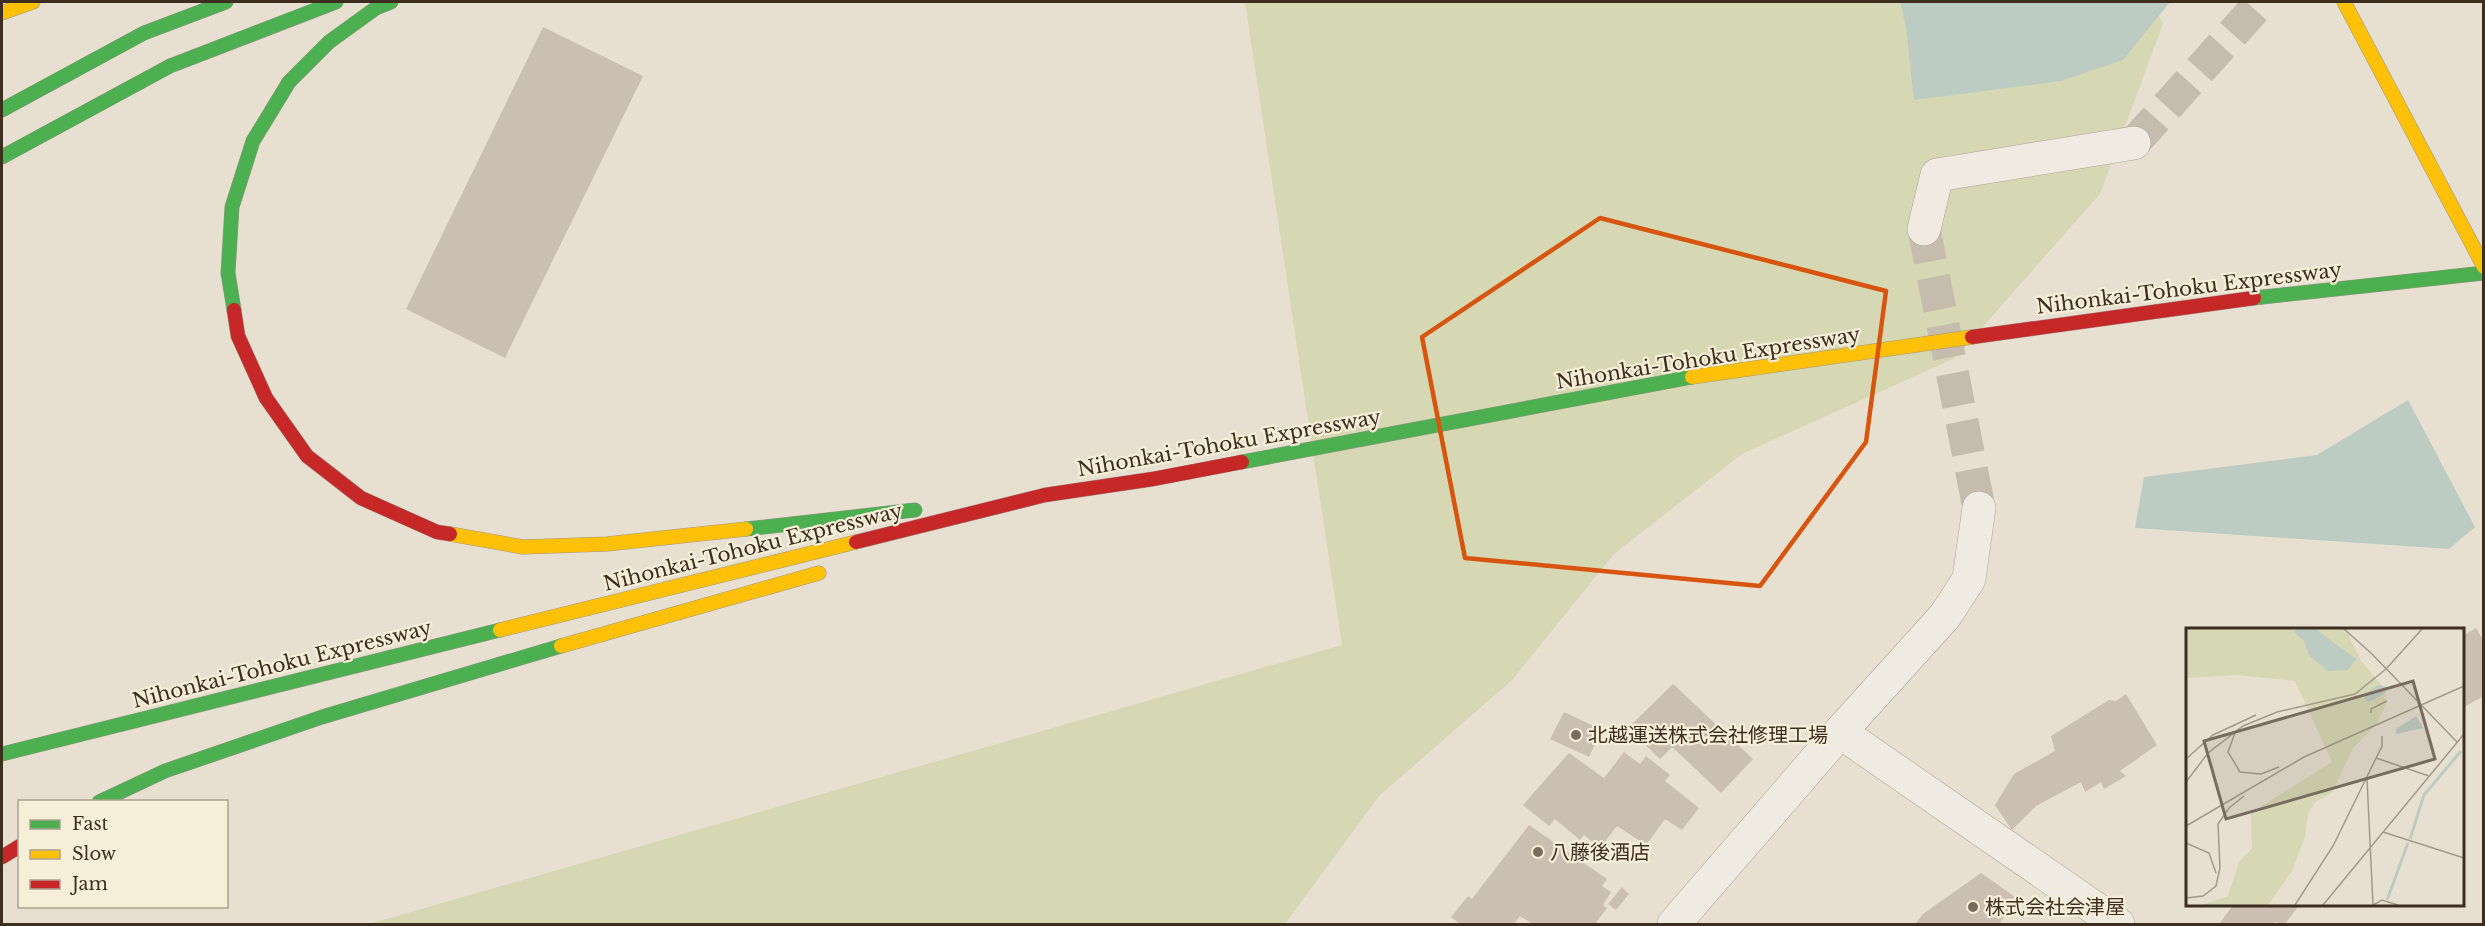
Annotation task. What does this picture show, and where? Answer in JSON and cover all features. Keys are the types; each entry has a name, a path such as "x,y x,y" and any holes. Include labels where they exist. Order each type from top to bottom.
{"main road":[{"path":"2,13 33,2"},
{"path":"2,110 144,33 226,2"},
{"path":"2,157 170,66 336,2"},
{"path":"390,2 376,8 329,42 289,82 253,141 232,207 228,273 238,336 266,398 307,456 361,498 437,532 523,547 607,544 932,508 1048,502"},
{"path":"2344,2 2484,267"},
{"name":"Nihonkai-Tohoku Expressway","path":"2,754 1048,502 1153,479 1720,372 2211,303 2484,273"},
{"path":"101,800 165,771 322,717 547,650 833,570"},
{"path":"2,857 18,847"}],"street":[{"path":"1924,229 1937,175 2134,142"},
{"path":"1674,924 1840,732 1945,616 1969,579 1979,508"},
{"path":"1840,732 2118,924"}],"highlighted area":[{"path":"1600,218 1886,291 1866,442 1760,586 1465,558 1422,337"}],"green space":[{"path":"1245,2 2152,2 2163,24 2100,194 1955,358 1742,454 1614,554 1512,680 1379,796 1285,924 369,924 1342,645"}],"shaded area":[{"path":"1900,2 2170,2 2123,60 2061,81 1914,100 1906,27"},
{"path":"2408,400 2475,527 2449,549 2135,528 2144,477 2317,455"}],"building":[{"path":"543,27 643,76 505,358 406,309"},
{"path":"2476,628 2484,642 2484,696 2464,707 2464,635"},
{"path":"1673,684 1753,759 1721,793 1672,747 1660,759 1628,728"},
{"path":"2126,694 2157,745 2120,771 2126,776 2104,789 2101,782 2085,792 2081,782 2036,806 2012,830 1995,805 2014,774 2055,751 2051,736 2109,700 2116,701"},
{"name":"北越運送株式会社修理工場","path":"1564,712 1602,730 1589,757 1550,739"},
{"path":"1624,752 1640,764 1646,756 1670,775 1665,781 1699,808 1682,830 1665,819 1646,845 1617,826 1600,848 1584,835 1580,840 1555,819 1549,826 1523,805 1569,753 1604,778"},
{"name":"八藤後酒店","path":"1529,825 1607,879 1602,886 1611,892 1603,905 1607,908 1595,924 1533,924 1520,916 1514,924 1460,924 1451,917 1468,896 1472,899"},
{"name":"株式会社会津屋","path":"1981,873 2018,899 1999,924 1915,924 1923,914"},
{"path":"1622,887 1629,894 1616,910 1608,904"},
{"path":"2233,905 2299,905 2285,924 2275,922 2273,924 2219,924"}],"tunnel":[{"path":"2134,143 2261,2"},
{"path":"1924,229 1979,508"}],"traffic: fast":[{"path":"2,110 144,33 226,2"},
{"path":"2,157 170,66 336,2"},
{"path":"234,310 228,273 232,207 253,141 289,82 329,42 376,8 391,2"},
{"path":"2254,298 2484,273"},
{"path":"1242,462 1692,377"},
{"path":"746,529 915,510"},
{"path":"2,754 500,630"},
{"path":"103,800 165,771 322,717 561,646"}],"traffic: slow":[{"path":"2,13 33,2"},
{"path":"2344,2 2484,267"},
{"path":"1692,377 1972,337"},
{"path":"450,534 523,547 607,544 746,529"},
{"path":"500,630 856,542"},
{"path":"561,646 819,573"}],"traffic: jam":[{"path":"1972,337 2254,298"},
{"path":"234,310 238,336 266,398 307,456 361,498 437,532 450,534"},
{"path":"856,542 1045,495 1153,479 1242,462"},
{"path":"2,857 18,847"}],"place":[{"name":"北越運送株式会社修理工場","path":"1576,735"},
{"name":"八藤後酒店","path":"1538,852"},
{"name":"株式会社会津屋","path":"1973,907"}]}
